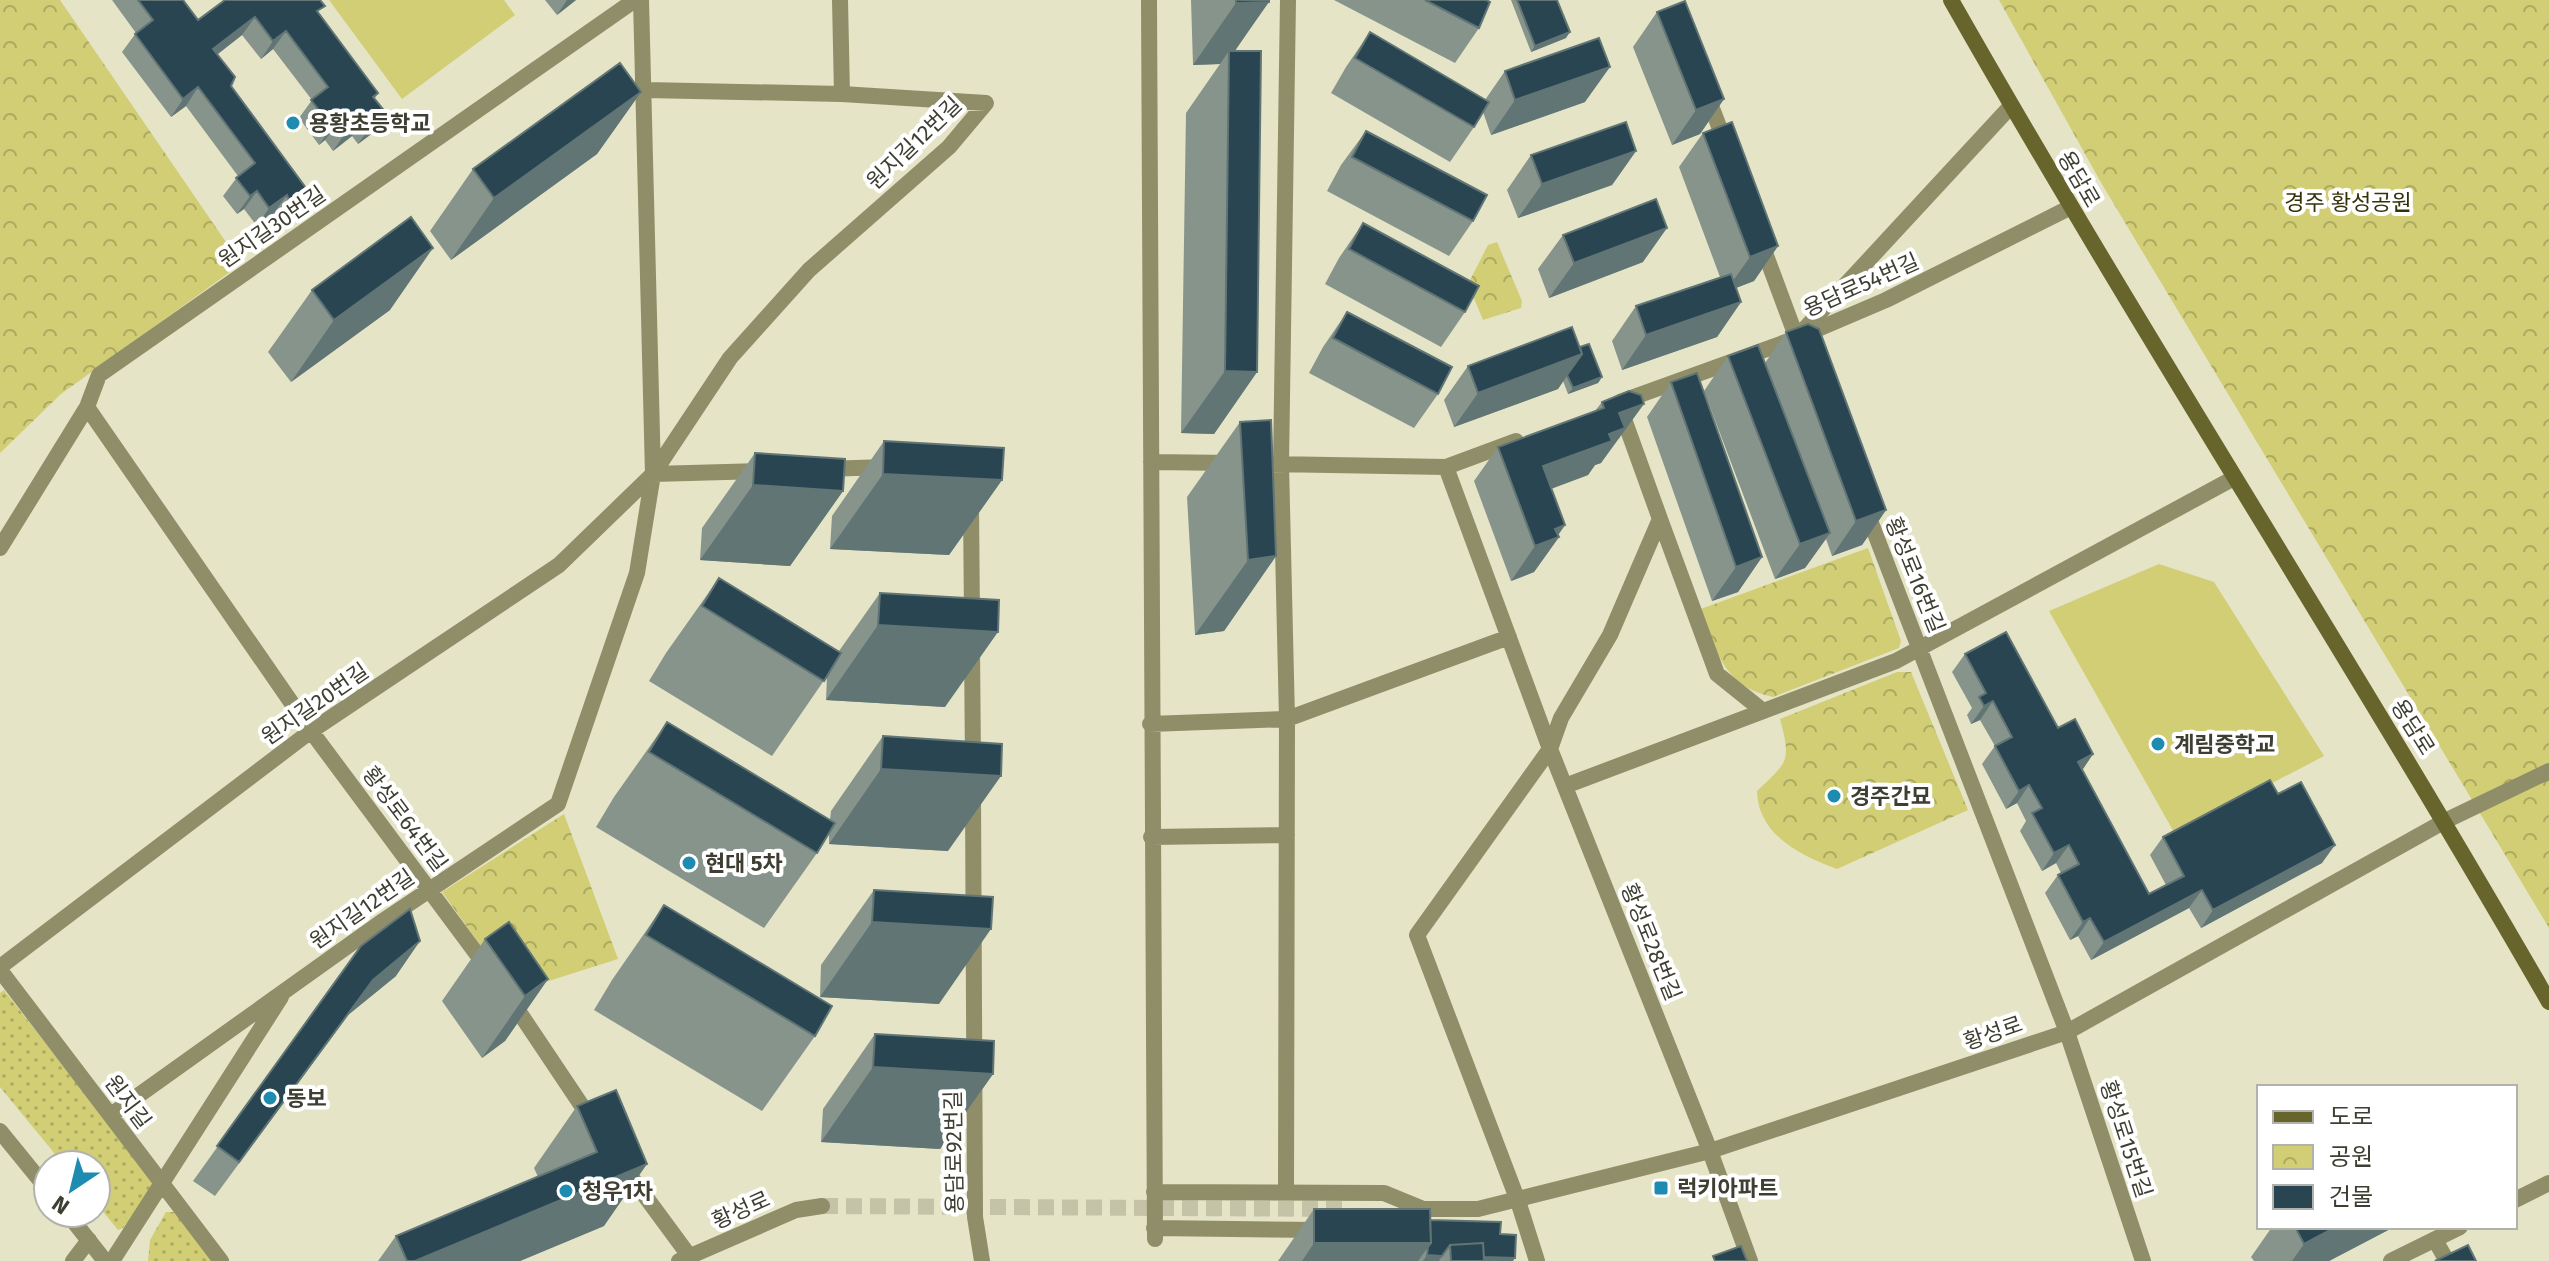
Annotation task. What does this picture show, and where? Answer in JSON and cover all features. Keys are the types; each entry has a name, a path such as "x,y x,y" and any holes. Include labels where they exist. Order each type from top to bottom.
{"main road":[{"name":"용담로","path":"1951,0 2069,208 2445,821 2549,1002"}],"street":[{"name":"원지길30번길","path":"0,548 87,407 99,375 635,0"},
{"name":"원지길12번길","path":"111,1115 430,888 558,804 637,573 653,474 646,90 641,0"},
{"path":"840,0 842,94"},
{"path":"1149,0 1154,1234 1335,1230"},
{"path":"1286,1192 1287,719 1281,464 1288,0"},
{"path":"1699,73 1732,162"},
{"name":"원지길12번길","path":"646,90 842,94 986,103 949,147 809,270 730,358 653,474"},
{"path":"1797,338 2011,106"},
{"name":"용담로54번길","path":"1763,711 1717,674 1660,519 1611,406 1797,338 1886,300 2069,208"},
{"path":"1753,220 1808,367"},
{"name":"황성로64번길","path":"87,407 311,731 430,888 535,1034 598,1130"},
{"path":"1151,462 1446,467 1532,435"},
{"path":"812,470 907,467"},
{"name":"황성로28번길","path":"1446,467 1550,749 1710,1151 1750,1261"},
{"path":"653,474 780,470"},
{"name":"원지길20번길","path":"0,968 311,731 559,565 653,474"},
{"path":"1565,786 1921,648 2234,478"},
{"name":"용담로92번길","path":"971,481 975,1217 982,1261"},
{"name":"황성로16번길","path":"1862,500 2067,1032"},
{"path":"1537,1261 1518,1201 1417,935 1550,749 1561,718 1610,635 1660,519"},
{"path":"1150,724 1287,719 1509,637"},
{"name":"황성로","path":"1370,1209 1478,1209 1518,1201 1710,1151 2067,1032 2445,821 2549,771"},
{"path":"1151,837 1287,835"},
{"name":"원지길","path":"0,968 221,1261"},
{"path":"112,1261 286,989"},
{"name":"황성로15번길","path":"2067,1032 2143,1261"},
{"path":"0,1131 32,1170"},
{"path":"614,1154 684,1259"},
{"path":"2517,1199 2549,1183"},
{"path":"1154,1192 1384,1193 1423,1209"},
{"name":"황성로","path":"684,1259 796,1210 822,1206"},
{"path":"1402,1220 1423,1209"},
{"path":"80,1229 105,1261"},
{"path":"2391,1261 2456,1229"},
{"path":"73,1261 89,1240"},
{"path":"2435,1240 2447,1261"}],"green space":[{"path":"0,0 60,0 241,264 61,394 0,453"},
{"path":"329,0 504,0 515,15 402,99"},
{"name":"경주 황성공원","path":"1999,0 2549,0 2549,928 2103,186"},
{"path":"1497,242 1522,301 1521,308 1483,320 1468,284 1488,245"},
{"path":"1868,548 1901,641 1899,648 1773,697 1756,692 1732,676 1698,610"},
{"path":"2159,564 2214,582 2324,756 2175,834 2049,611"},
{"path":"1897,672 1911,672 1968,810 1837,869 1796,850 1773,831 1759,806 1757,791 1785,760 1786,744 1780,719"},
{"path":"564,814 618,959 514,992 442,892"},
{"path":"4,990 156,1185 123,1228 118,1230 112,1223 112,1149 51,1149 0,1087 0,993"},
{"path":"166,1212 178,1212 215,1261 148,1261 150,1240"}],"building":[{"path":"138,0 183,0 198,20 225,0 320,0 325,6 317,11 378,93 373,97 387,114 371,126 365,118 346,132 338,122 332,127 311,100 328,87 286,31 273,41 255,17 213,49 235,77 231,86 306,188 289,200 287,195 269,208 257,191 250,196 236,178 255,163 198,87 183,99 135,34 153,20"},
{"path":"1236,0 1269,0 1269,2 1236,3"},
{"path":"1425,0 1486,0 1490,2 1479,28"},
{"path":"1517,0 1557,0 1570,32 1535,46"},
{"path":"1685,1 1724,99 1696,110 1657,12"},
{"path":"1370,32 1489,102 1474,127 1355,58"},
{"path":"1599,38 1610,67 1515,100 1505,71"},
{"path":"1229,51 1261,51 1257,372 1225,371"},
{"path":"620,63 641,92 494,198 473,169"},
{"path":"1626,122 1636,151 1542,184 1531,155"},
{"path":"1732,122 1778,246 1750,257 1703,133"},
{"path":"1366,131 1487,195 1473,221 1352,157"},
{"path":"1656,199 1667,228 1574,263 1563,235"},
{"path":"411,217 433,248 334,320 312,290"},
{"path":"1363,223 1479,286 1465,312 1349,249"},
{"path":"1731,274 1741,302 1646,335 1636,306"},
{"path":"1347,312 1452,367 1438,394 1333,338"},
{"path":"1808,324 1819,329 1886,510 1856,521 1786,332"},
{"path":"1572,327 1582,354 1478,393 1468,366"},
{"path":"1589,344 1602,377 1573,388 1567,375 1582,354 1580,347"},
{"path":"1758,345 1830,533 1800,544 1728,356"},
{"path":"1697,373 1762,557 1736,567 1671,382"},
{"path":"1629,391 1641,395 1644,404 1619,413 1625,428 1609,434 1612,441 1543,466 1565,525 1555,529 1559,537 1535,546 1498,447 1604,408 1602,402"},
{"path":"1271,420 1276,556 1248,560 1240,422"},
{"path":"884,441 1004,448 1002,480 883,474"},
{"path":"755,453 845,459 843,491 753,485"},
{"path":"719,578 841,653 824,681 702,606"},
{"path":"880,593 999,600 998,632 878,625"},
{"path":"2006,632 2058,728 2075,719 2093,754 2078,762 2149,894 2184,876 2163,837 2270,780 2278,794 2301,782 2335,845 2213,910 2202,890 2104,942 2090,918 2083,922 2058,875 2079,864 2069,845 2054,853 2032,813 2042,808 2029,785 2019,791 1995,746 2012,737 1993,701 1984,706 1979,697 1986,693 1965,654"},
{"path":"667,722 835,823 817,853 649,752"},
{"path":"883,736 1002,744 1001,776 881,769"},
{"path":"874,890 993,897 991,929 872,922"},
{"path":"664,905 832,1006 815,1036 646,935"},
{"name":"동보","path":"410,909 420,941 373,980 239,1162 217,1146 361,946"},
{"path":"509,922 548,979 525,996 485,939"},
{"path":"875,1034 994,1041 993,1074 873,1067"},
{"path":"616,1090 647,1164 415,1261 407,1261 396,1236 597,1152 577,1106"},
{"path":"1314,1209 1430,1209 1431,1243 1314,1243"},
{"path":"1430,1220 1501,1222 1500,1234 1516,1235 1515,1258 1484,1257 1483,1243 1450,1245 1442,1256 1427,1255 1431,1243"},
{"path":"2296,1229 2332,1229 2304,1244"},
{"path":"1483,1243 1484,1261 1451,1261 1450,1245"},
{"path":"2468,1245 2476,1261 2435,1261"},
{"path":"1741,1246 1747,1261 1715,1261 1713,1256"}],"tunnel":[{"path":"822,1206 1344,1209"}],"place":[{"name":"용황초등학교","path":"293,123"},
{"name":"계림중학교","path":"2158,744"},
{"name":"경주간묘","path":"1834,796"},
{"name":"현대 5차","path":"689,863"},
{"name":"동보","path":"270,1098"},
{"name":"럭키아파트","path":"1661,1188"},
{"name":"청우1차","path":"566,1191"}]}
